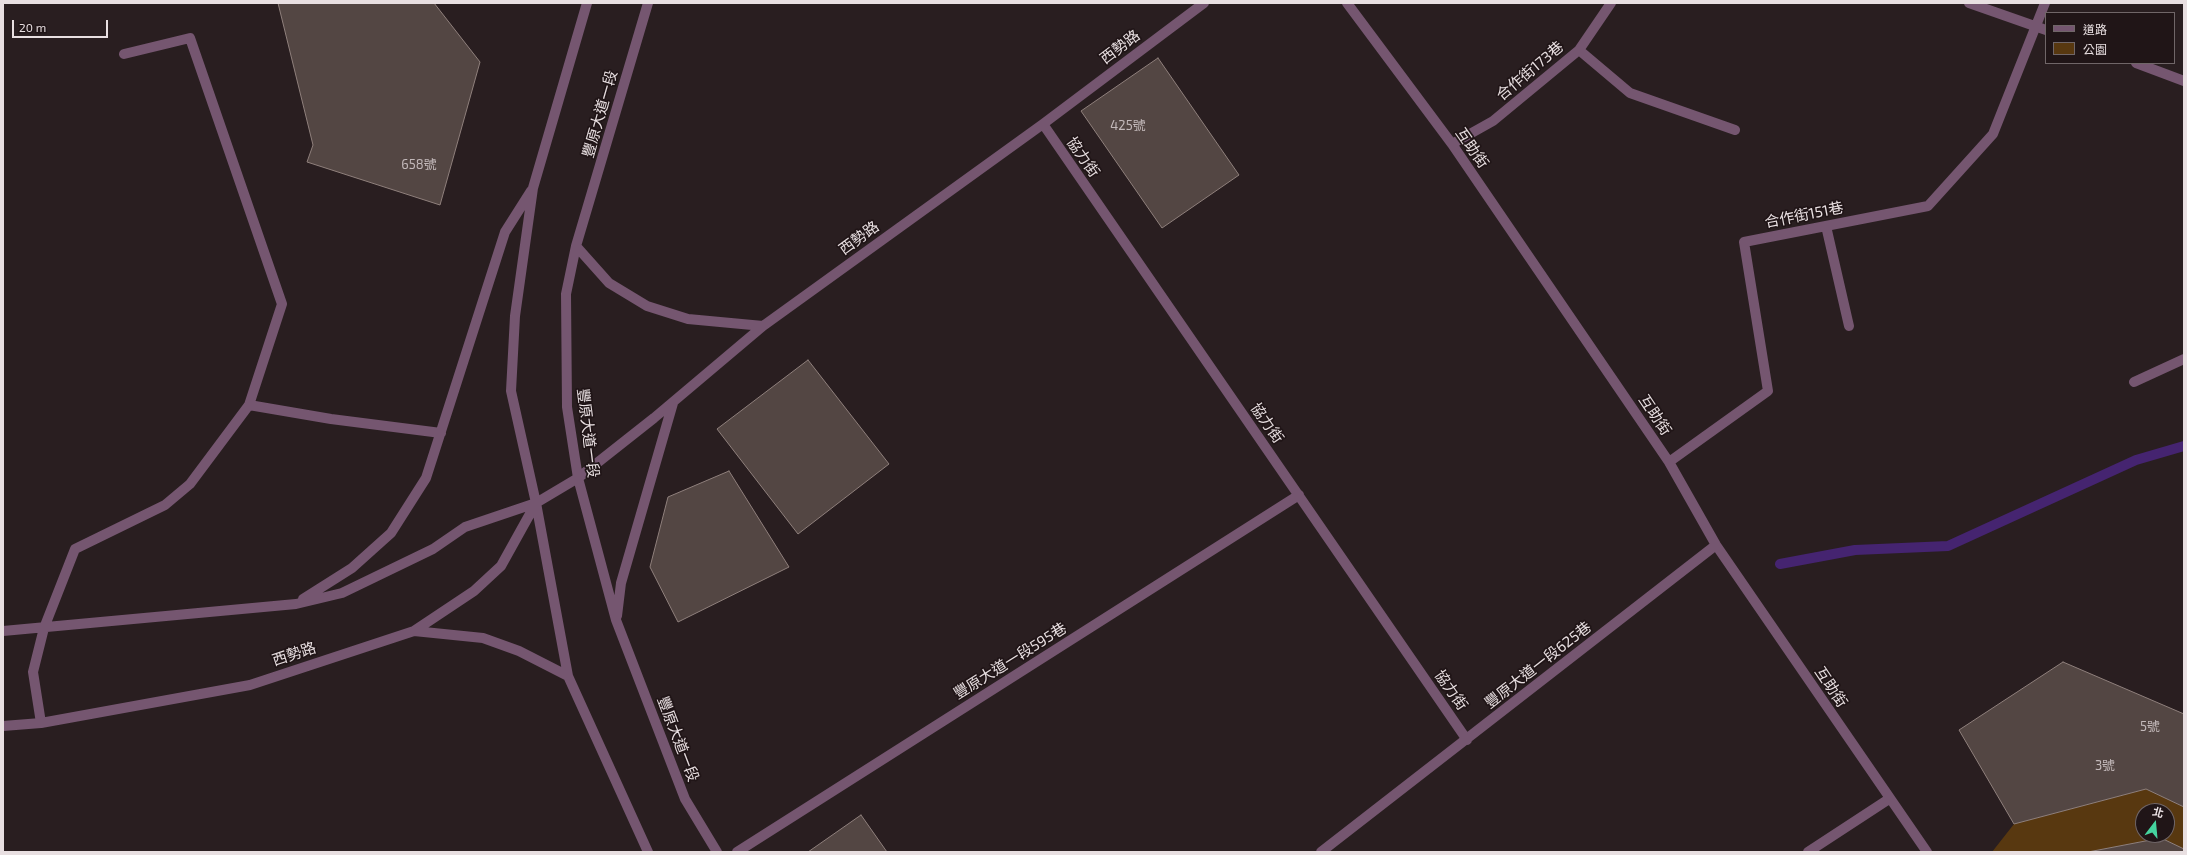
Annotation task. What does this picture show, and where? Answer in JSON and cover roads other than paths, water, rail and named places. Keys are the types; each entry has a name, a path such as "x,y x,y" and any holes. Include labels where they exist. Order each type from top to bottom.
{"street":[{"path":"587,3 533,188 515,316 511,391 536,503 568,676 648,852"},
{"name":"豐原大道一段","path":"648,3 576,246 566,294 565,341 567,407 578,478 616,620 685,799 717,852"},
{"name":"西勢路","path":"3,631 296,604 342,593 433,549 465,527 536,503 578,478 673,403 763,326 1042,124 1204,3"},
{"name":"互助街","path":"1347,3 1452,144 1669,462 1716,546 1927,852"},
{"name":"合作街173巷","path":"1452,144 1492,121 1579,50 1611,3"},
{"path":"1969,3 2041,28"},
{"name":"合作街151巷","path":"1669,462 1768,391 1744,242 1928,206 1993,134 2041,28 2046,3"},
{"path":"41,723 33,672 44,628 75,549 165,505 190,484 249,405 282,304 190,38 124,54"},
{"path":"1579,50 1630,93 1735,130"},
{"path":"2139,64 2184,81"},
{"name":"協力街","path":"1042,124 1467,740"},
{"path":"296,604 352,568 391,533 426,478 474,322 505,232 533,188"},
{"path":"1826,226 1849,326"},
{"path":"576,246 609,283 647,306 688,319 763,326"},
{"path":"2134,382 2184,359"},
{"path":"616,620 621,583 673,403"},
{"path":"249,405 331,419 441,433"},
{"name":"豐原大道一段595巷","path":"737,852 1299,496"},
{"name":"西勢路","path":"3,726 41,723 250,684 414,631 474,591 501,566 536,503"},
{"name":"豐原大道一段625巷","path":"1321,852 1716,546"},
{"path":"414,631 483,638 519,651 568,676"},
{"path":"1808,852 1889,799"}],"waterway":[{"path":"1780,564 1855,550 1948,546 2136,460 2184,446"}]}
